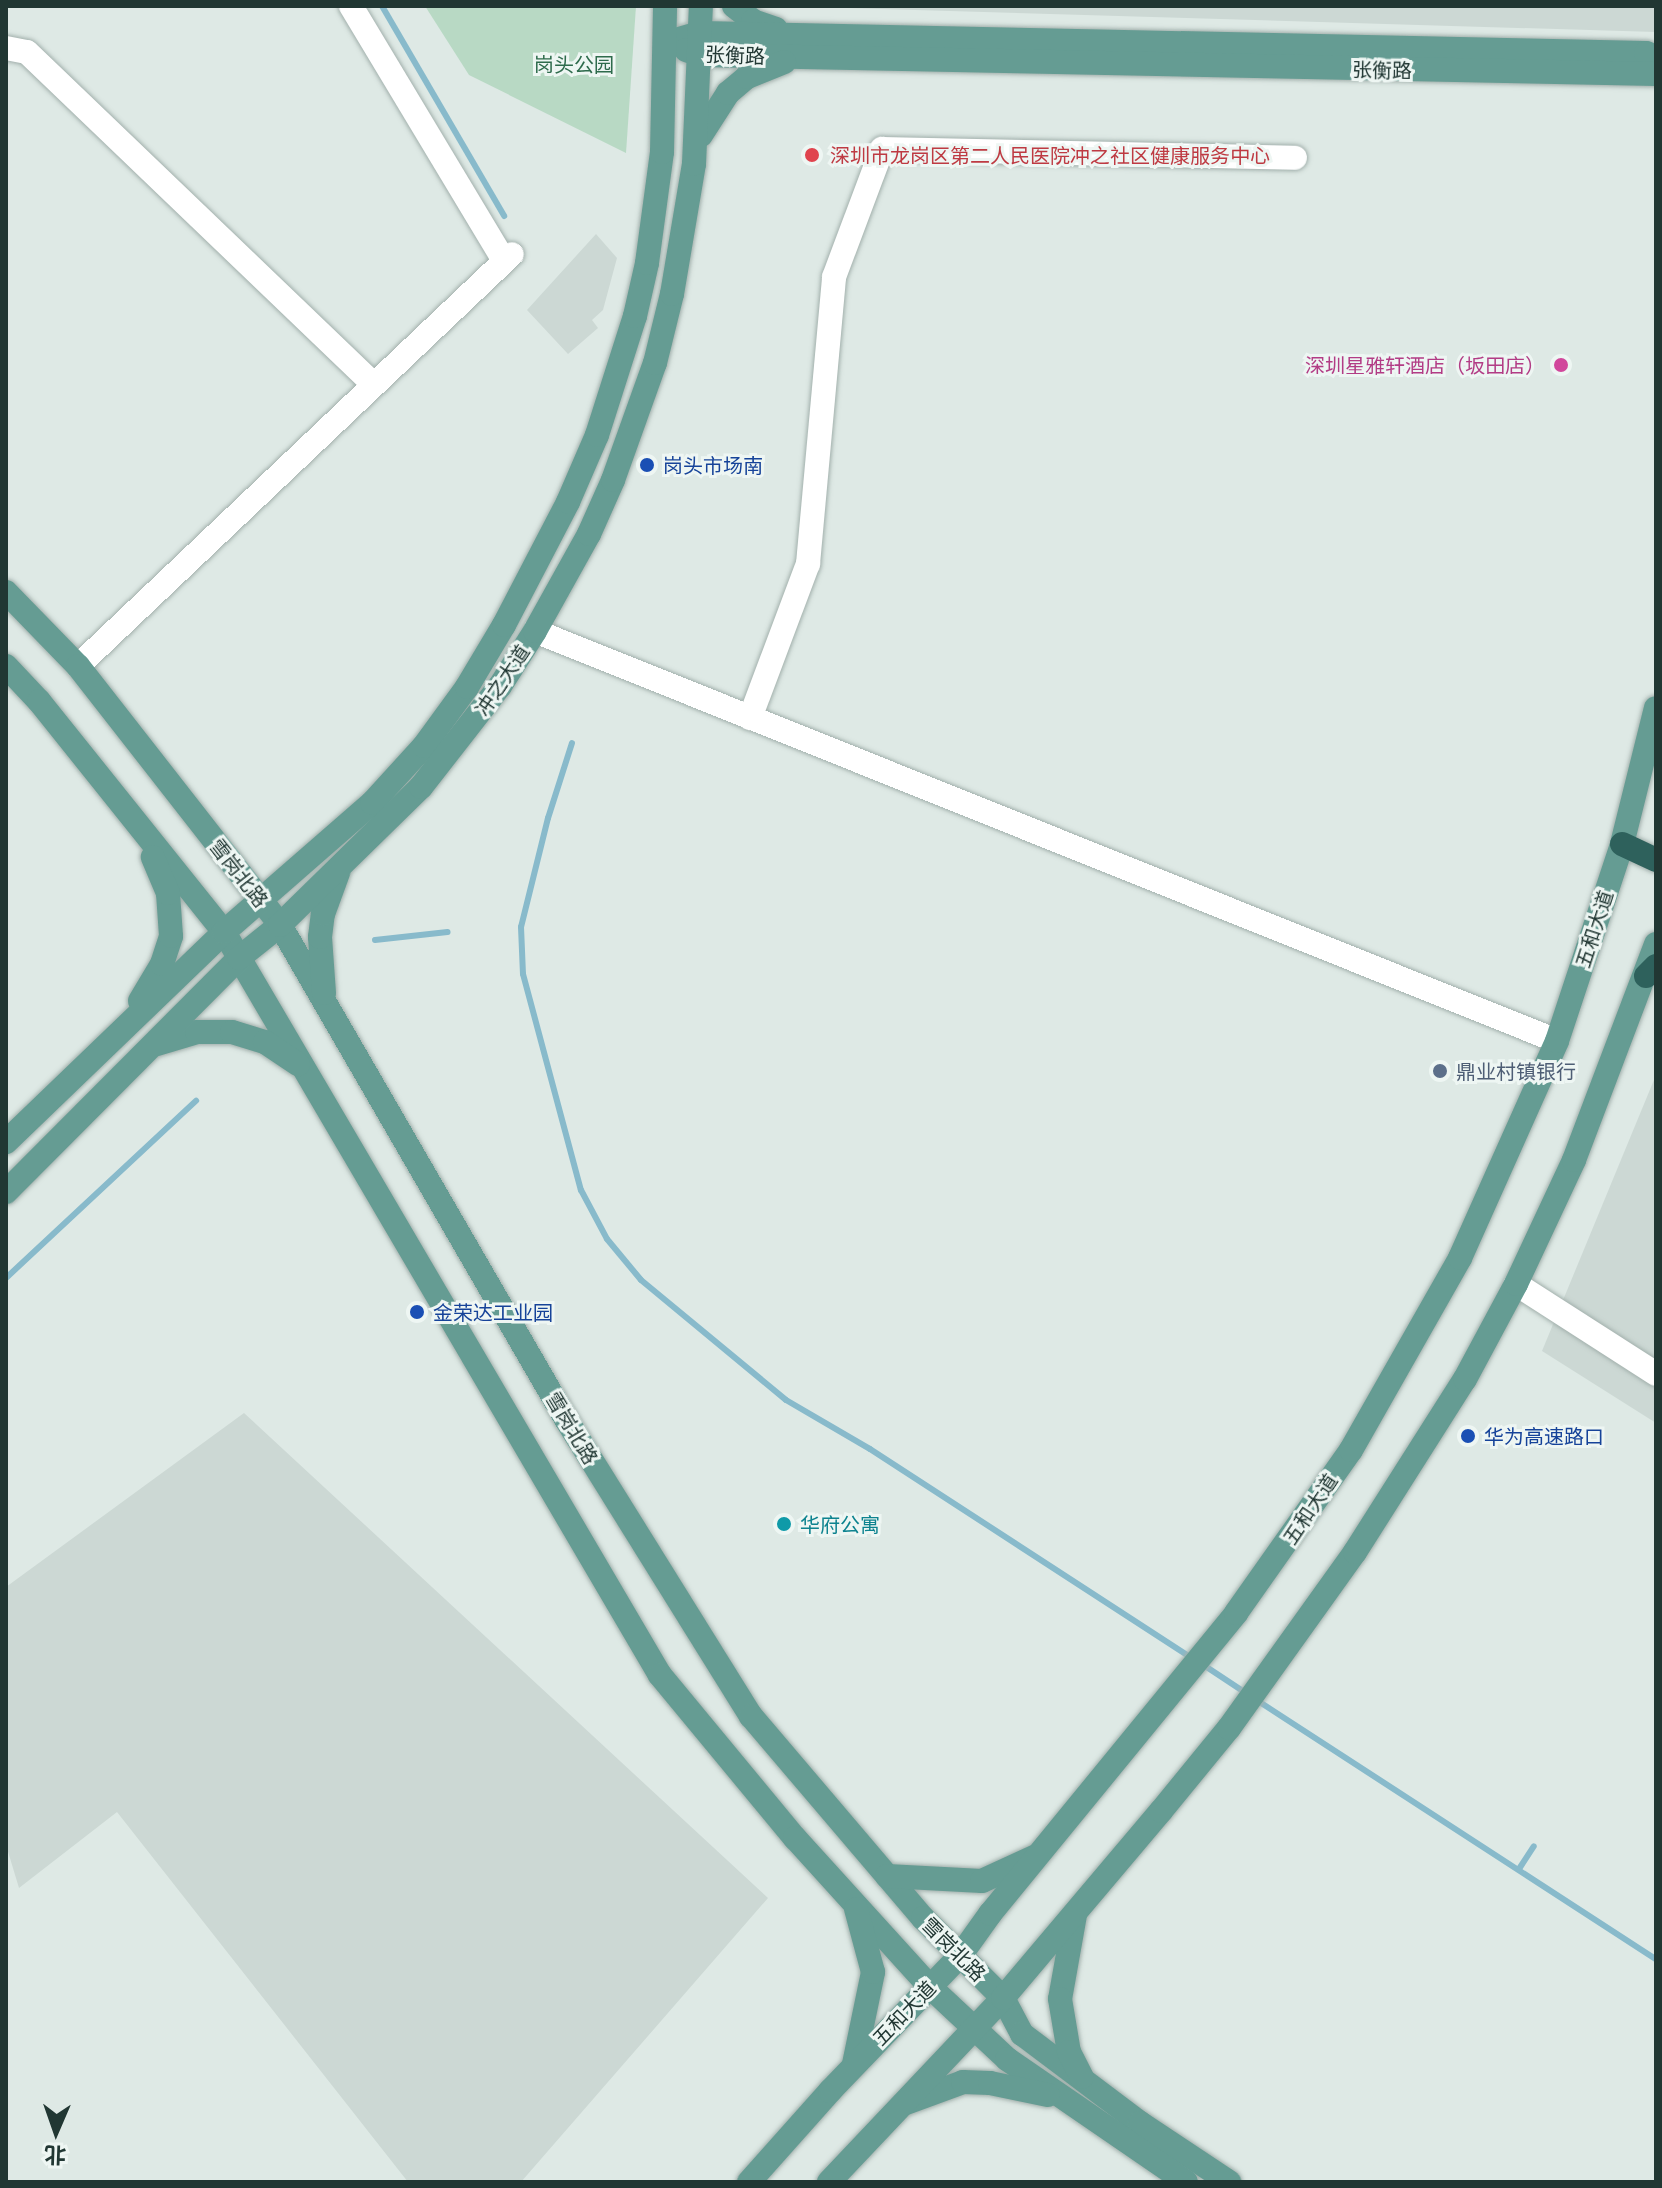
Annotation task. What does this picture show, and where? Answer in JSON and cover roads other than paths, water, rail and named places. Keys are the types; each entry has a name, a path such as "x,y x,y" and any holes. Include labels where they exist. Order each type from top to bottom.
{"highway":[{"path":"1622,844 1656,844"},
{"path":"1622,844 1656,860"}],"main road":[{"name":"冲之大道","path":"6,1142 224,932 372,803 424,746 504,625 568,502 618,374 647,263 662,152 665,6"},
{"name":"冲之大道","path":"6,1192 239,958 341,868 421,787 500,686 535,631 589,534 637,419 672,294 695,153 701,6"},
{"path":"734,6 753,21 806,46"},
{"name":"张衡路","path":"665,43 1646,53 1656,57"},
{"name":"张衡路","path":"806,46 1656,74"},
{"path":"695,153 713,111 728,93 747,77 806,46"},
{"name":"雪岗北路","path":"6,592 78,666 280,925 566,1419 751,1716 887,1876 1003,1998 1022,2034 1085,2083 1229,2182"},
{"name":"雪岗北路","path":"6,666 39,701 224,932 660,1675 855,1905 929,1986 1007,2059 1186,2182"},
{"name":"五和大道","path":"749,2182 853,2066 960,1956 990,1914 1043,1853 1236,1613 1343,1461 1399,1369 1460,1258 1557,1041 1622,844 1656,708"},
{"path":"125,1027 162,964 172,922 168,893 137,822"},
{"path":"332,1018 324,991 320,937 330,890 341,868"},
{"path":"829,2182 1003,1998 1229,1728 1293,1643 1413,1464 1516,1284 1579,1147 1651,971 1656,944"},
{"path":"148,1049 197,1032 232,1032 280,1050 306,1072"},
{"path":"887,1876 982,1881 1043,1853"},
{"path":"853,2066 873,1972 855,1905"},
{"path":"1075,1914 1060,1999 1069,2052 1085,2083"},
{"path":"900,2106 963,2082 1022,2088 1062,2099"}],"street":[{"path":"78,666 508,257 351,6"},
{"path":"6,48 27,52 373,384"},
{"path":"750,718 808,564 834,277 882,149 1295,158"},
{"path":"535,631 1557,1041"},
{"path":"1516,1284 1656,1374"}],"waterway":[{"path":"382,6 504,216"},
{"path":"572,743 548,818 521,927 523,974 581,1190 607,1239 641,1280 786,1400 870,1449 1192,1658"},
{"path":"375,940 448,932"},
{"path":"6,1278 196,1101"},
{"path":"1202,1664 1246,1693"},
{"path":"1255,1699 1656,1959"},
{"path":"1519,1869 1534,1846"}],"place":[{"name":"深圳市龙岗区第二人民医院冲之社区健康服务中心","path":"812,155"},
{"name":"深圳星雅轩酒店（坂田店）","path":"1561,365"},
{"name":"岗头市场南","path":"647,465"},
{"name":"鼎业村镇银行","path":"1440,1071"},
{"name":"金荣达工业园","path":"417,1312"},
{"name":"华为高速路口","path":"1468,1436"},
{"name":"华府公寓","path":"784,1524"}],"park label":[{"name":"岗头公园","path":"574,64"}]}
